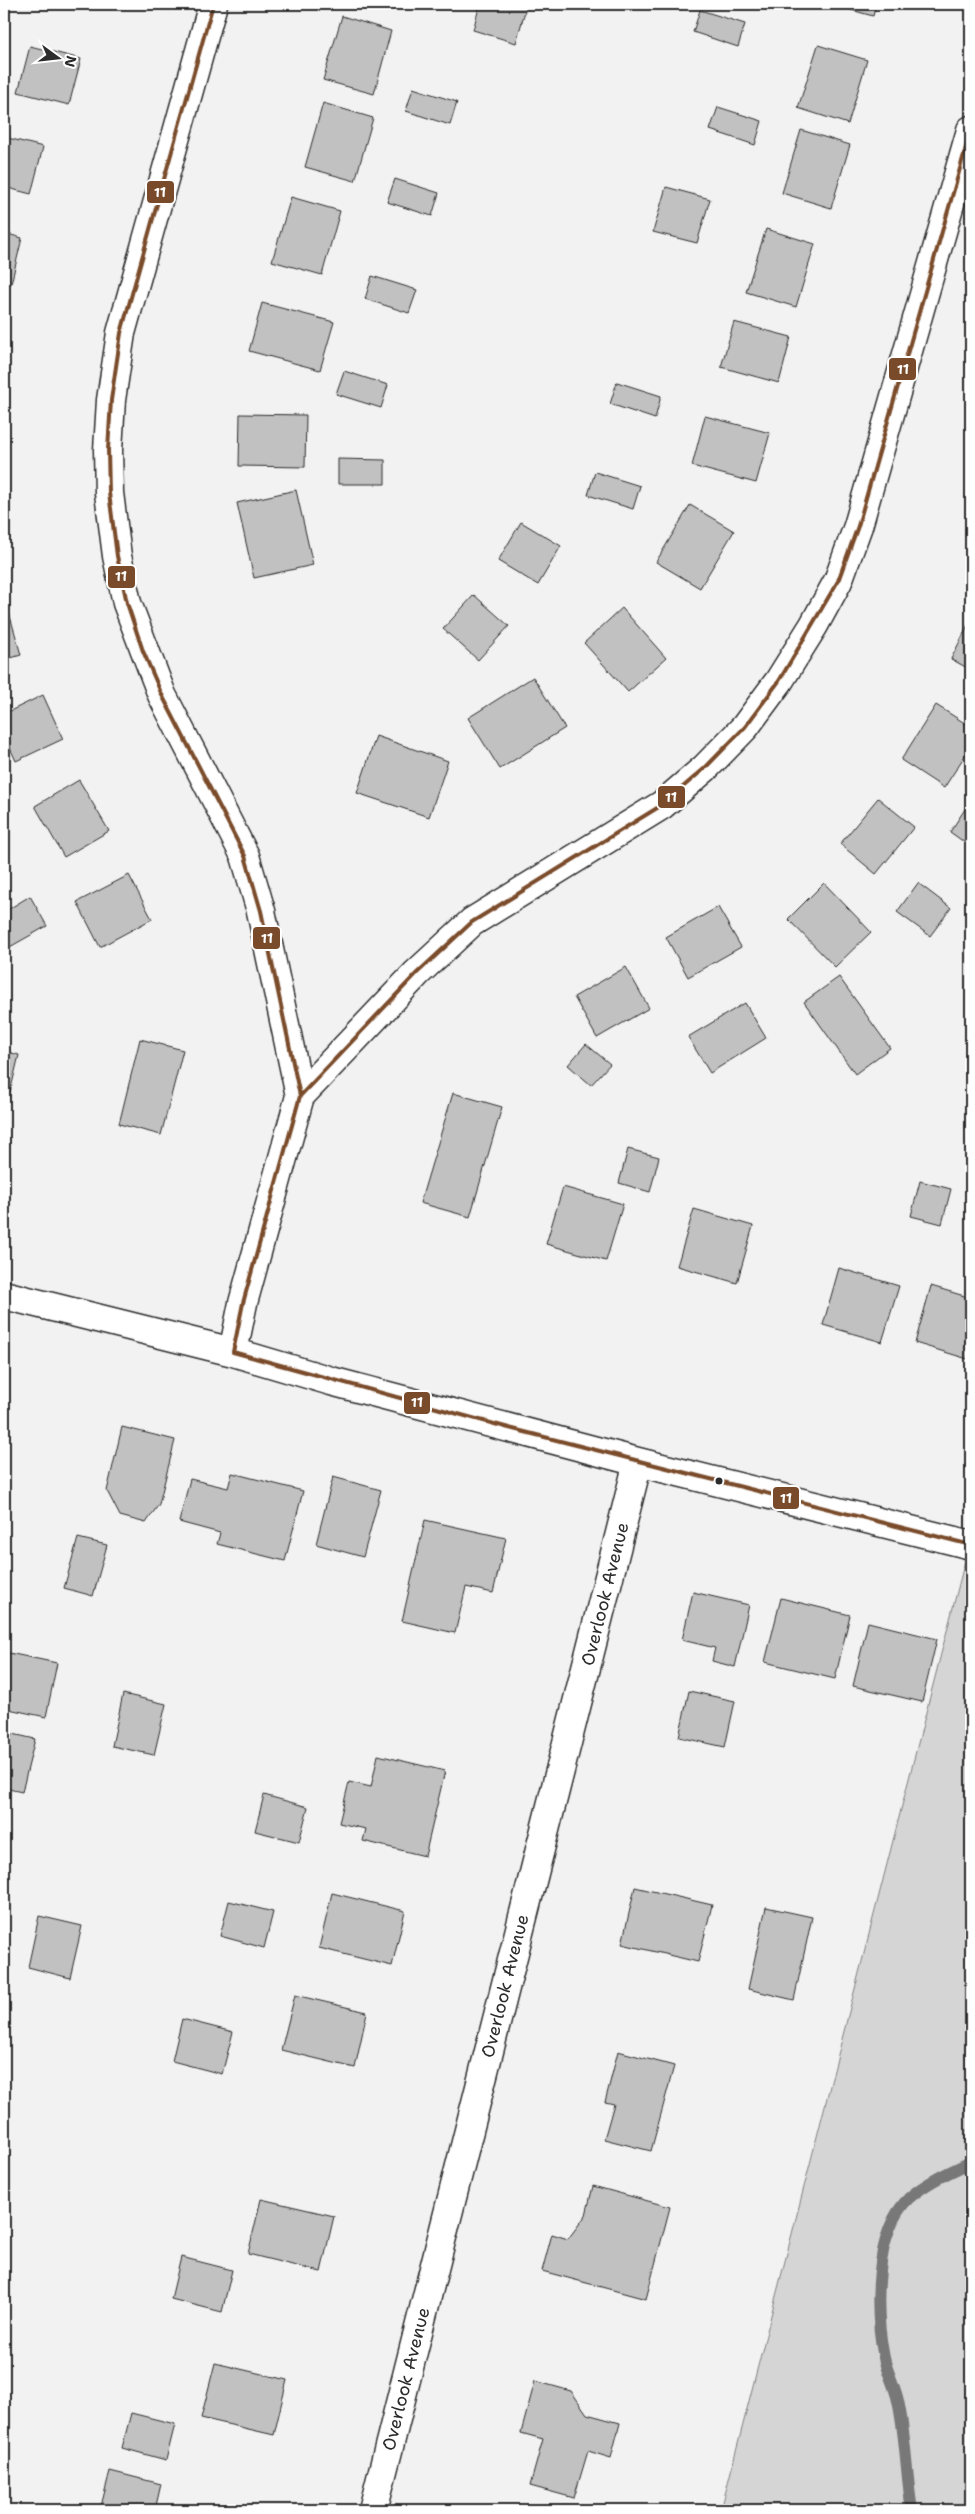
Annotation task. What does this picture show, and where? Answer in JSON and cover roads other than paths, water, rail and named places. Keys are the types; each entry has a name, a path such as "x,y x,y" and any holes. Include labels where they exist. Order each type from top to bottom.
{"street":[{"path":"214,4 121,333 111,400 108,450 116,556 127,603 143,651 162,695 245,856 261,911 300,1096 243,1303 233,1352"},
{"path":"300,1096 417,973 472,922 662,805 705,768 745,727 779,681 814,625 838,581 858,526 971,130"},
{"path":"4,1295 233,1352 331,1381 638,1462 971,1545"},
{"name":"Overlook Avenue","path":"373,2510 638,1462"}],"waterway":[{"path":"912,2510 901,2415 897,2395 885,2363 881,2340 878,2297 883,2252 897,2213 909,2198 931,2182 971,2162"}]}
